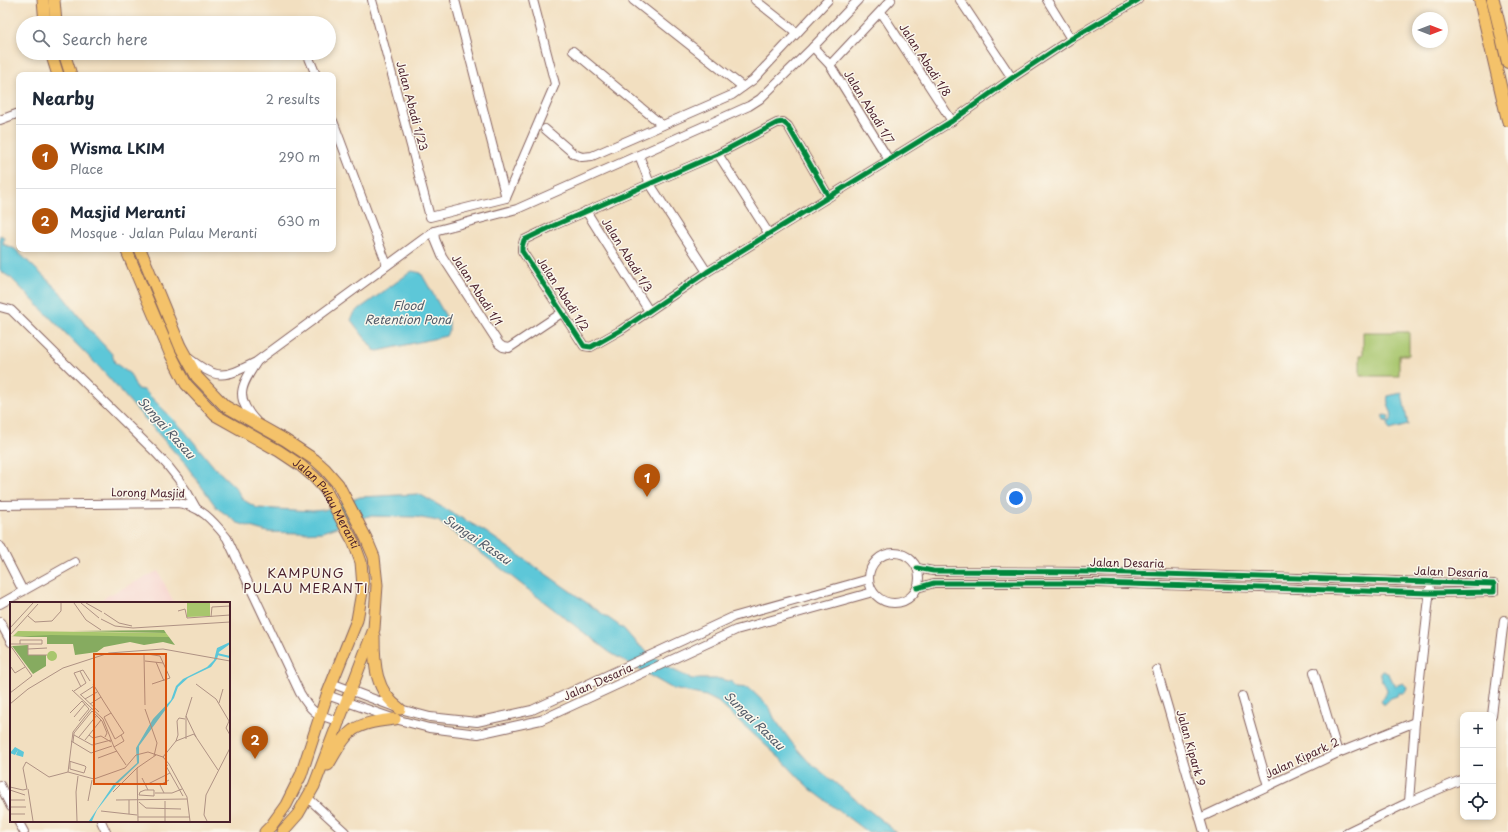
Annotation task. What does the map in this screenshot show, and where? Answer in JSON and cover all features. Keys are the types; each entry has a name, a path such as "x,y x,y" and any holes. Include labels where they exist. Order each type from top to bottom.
{"highway":[{"path":"1480,0 1508,120"},
{"path":"1493,0 1508,62"}],"main road":[{"path":"43,0 44,16"},
{"path":"54,0 55,16"},
{"path":"53,60 57,72"},
{"path":"66,60 70,72"},
{"name":"Jalan Pulau Meranti","path":"127,252 170,353 186,384 215,415 295,461 314,477 325,489 354,543 361,562 363,586 357,620 331,683 301,775 286,805 265,832"},
{"name":"Jalan Pulau Meranti","path":"141,252 185,356 197,377 225,406 285,440 315,460 325,469 338,484 366,538 374,557 377,585 374,629 340,722 314,786 298,814 282,832"},
{"path":"314,786 344,739 352,731 398,714 377,677 374,660 374,629"}],"street":[{"name":"Jalan Abadi 1/23","path":"372,0 430,217 506,198"},
{"path":"455,0 506,198"},
{"path":"506,198 555,84 533,0"},
{"path":"633,0 743,87"},
{"path":"755,0 797,33"},
{"path":"545,129 574,154 582,157 592,156 732,95 753,80 828,0"},
{"path":"185,356 206,371 217,375 229,374 256,362 434,230 517,209 755,103 814,48 858,0"},
{"path":"830,65 891,0"},
{"path":"960,0 1012,78"},
{"path":"1047,0 1071,39"},
{"path":"649,311 707,272 952,121 1012,78 1071,39 1134,1"},
{"name":"Jalan Abadi 1/8","path":"881,12 952,121"},
{"name":"Jalan Abadi 1/7","path":"814,48 830,65 889,160"},
{"path":"573,51 662,125"},
{"path":"311,60 315,72"},
{"path":"0,120 16,114"},
{"path":"586,211 718,154 777,123 783,122 788,126 829,197"},
{"path":"336,129 387,265"},
{"path":"718,154 769,234"},
{"path":"639,155 650,184 707,272"},
{"name":"Jalan Abadi 1/2","path":"586,211 524,240 522,251 584,346 590,347 621,330 649,311"},
{"name":"Jalan Abadi 1/3","path":"586,211 649,311"},
{"name":"Jalan Abadi 1/1","path":"434,230 438,248 499,344 503,347 509,348 563,312"},
{"path":"0,308 11,310 155,452 174,472 189,493 196,508"},
{"path":"256,362 242,387 242,395 245,408 262,428"},
{"name":"Lorong Masjid","path":"0,504 177,503 187,504 196,508 210,517 227,538 300,693 312,711 340,722"},
{"path":"0,546 23,591"},
{"path":"873,592 869,579 869,573 875,561 886,554 894,552 908,556 917,568 919,574 917,588"},
{"path":"0,604 75,562"},
{"name":"Jalan Desaria","path":"331,683 429,728 478,734 541,720 736,630 873,592 879,598 894,604 908,599 914,594 917,588 934,583 1095,583 1430,593 1494,592 1494,584 1095,572 933,571 917,568"},
{"name":"Jalan Desaria","path":"327,695 347,702 398,714 477,722 532,710 733,617 869,579"},
{"path":"1409,802 1415,722 1430,582"},
{"path":"1492,712 1504,620"},
{"path":"0,622 10,640"},
{"name":"Jalan Kipark 9","path":"1157,670 1204,832"},
{"path":"1314,672 1338,753"},
{"path":"1242,696 1268,786"},
{"name":"Jalan Kipark 2","path":"1200,818 1338,753 1415,722"},
{"path":"1347,832 1409,802 1460,780"},
{"path":"0,785 10,805"},
{"path":"308,798 345,832"},
{"path":"19,822 24,832"},
{"path":"101,822 106,832"}],"shaded area":[{"path":"158,571 174,602 105,602 103,598"}],"green space":[{"path":"1363,332 1409,332 1409,355 1399,355 1399,376 1360,376 1360,355 1363,355"}],"water":[{"name":"Sungai Rasau","path":"0,235 4,237 3,244 15,249 16,252 18,252 59,291 88,328 112,354 115,363 130,374 137,389 144,390 183,429 214,467 236,488 242,499 257,508 313,511 324,510 360,497 419,494 486,532 624,629 636,643 669,668 692,679 720,679 732,682 737,687 749,688 770,708 774,718 792,743 808,761 896,832 867,832 809,788 782,760 718,702 706,696 673,689 609,652 438,521 416,517 368,516 322,532 300,533 267,532 238,523 217,508 186,465 100,368 11,278 0,271"},
{"name":"Flood Retention Pond","path":"412,271 421,273 449,322 449,330 446,336 378,351 374,350 351,320 355,312"},
{"path":"1402,393 1408,425 1390,430 1388,426 1389,424 1387,421 1384,421 1383,416 1389,416 1388,420 1390,422 1392,415 1387,400 1388,396"},
{"path":"1383,671 1389,674 1395,686 1403,683 1407,687 1405,693 1398,693 1397,696 1391,698 1385,704 1381,701 1387,692 1380,675 1380,672"}],"cycle path":[{"path":"829,197 788,126 783,122 777,123 718,154 524,240 522,251 584,346 591,347 621,330 707,272 952,121 1012,78 1071,39 1138,0"},
{"path":"917,568 933,571 1095,572 1494,584 1494,592 1430,593 1095,583 934,583 917,588"}],"place":[{"name":"Wisma LKIM","path":"647,497"},
{"name":"Masjid Meranti","path":"255,759"}],"district":[{"name":"KAMPUNG PULAU MERANTI","path":"306,580"}]}
